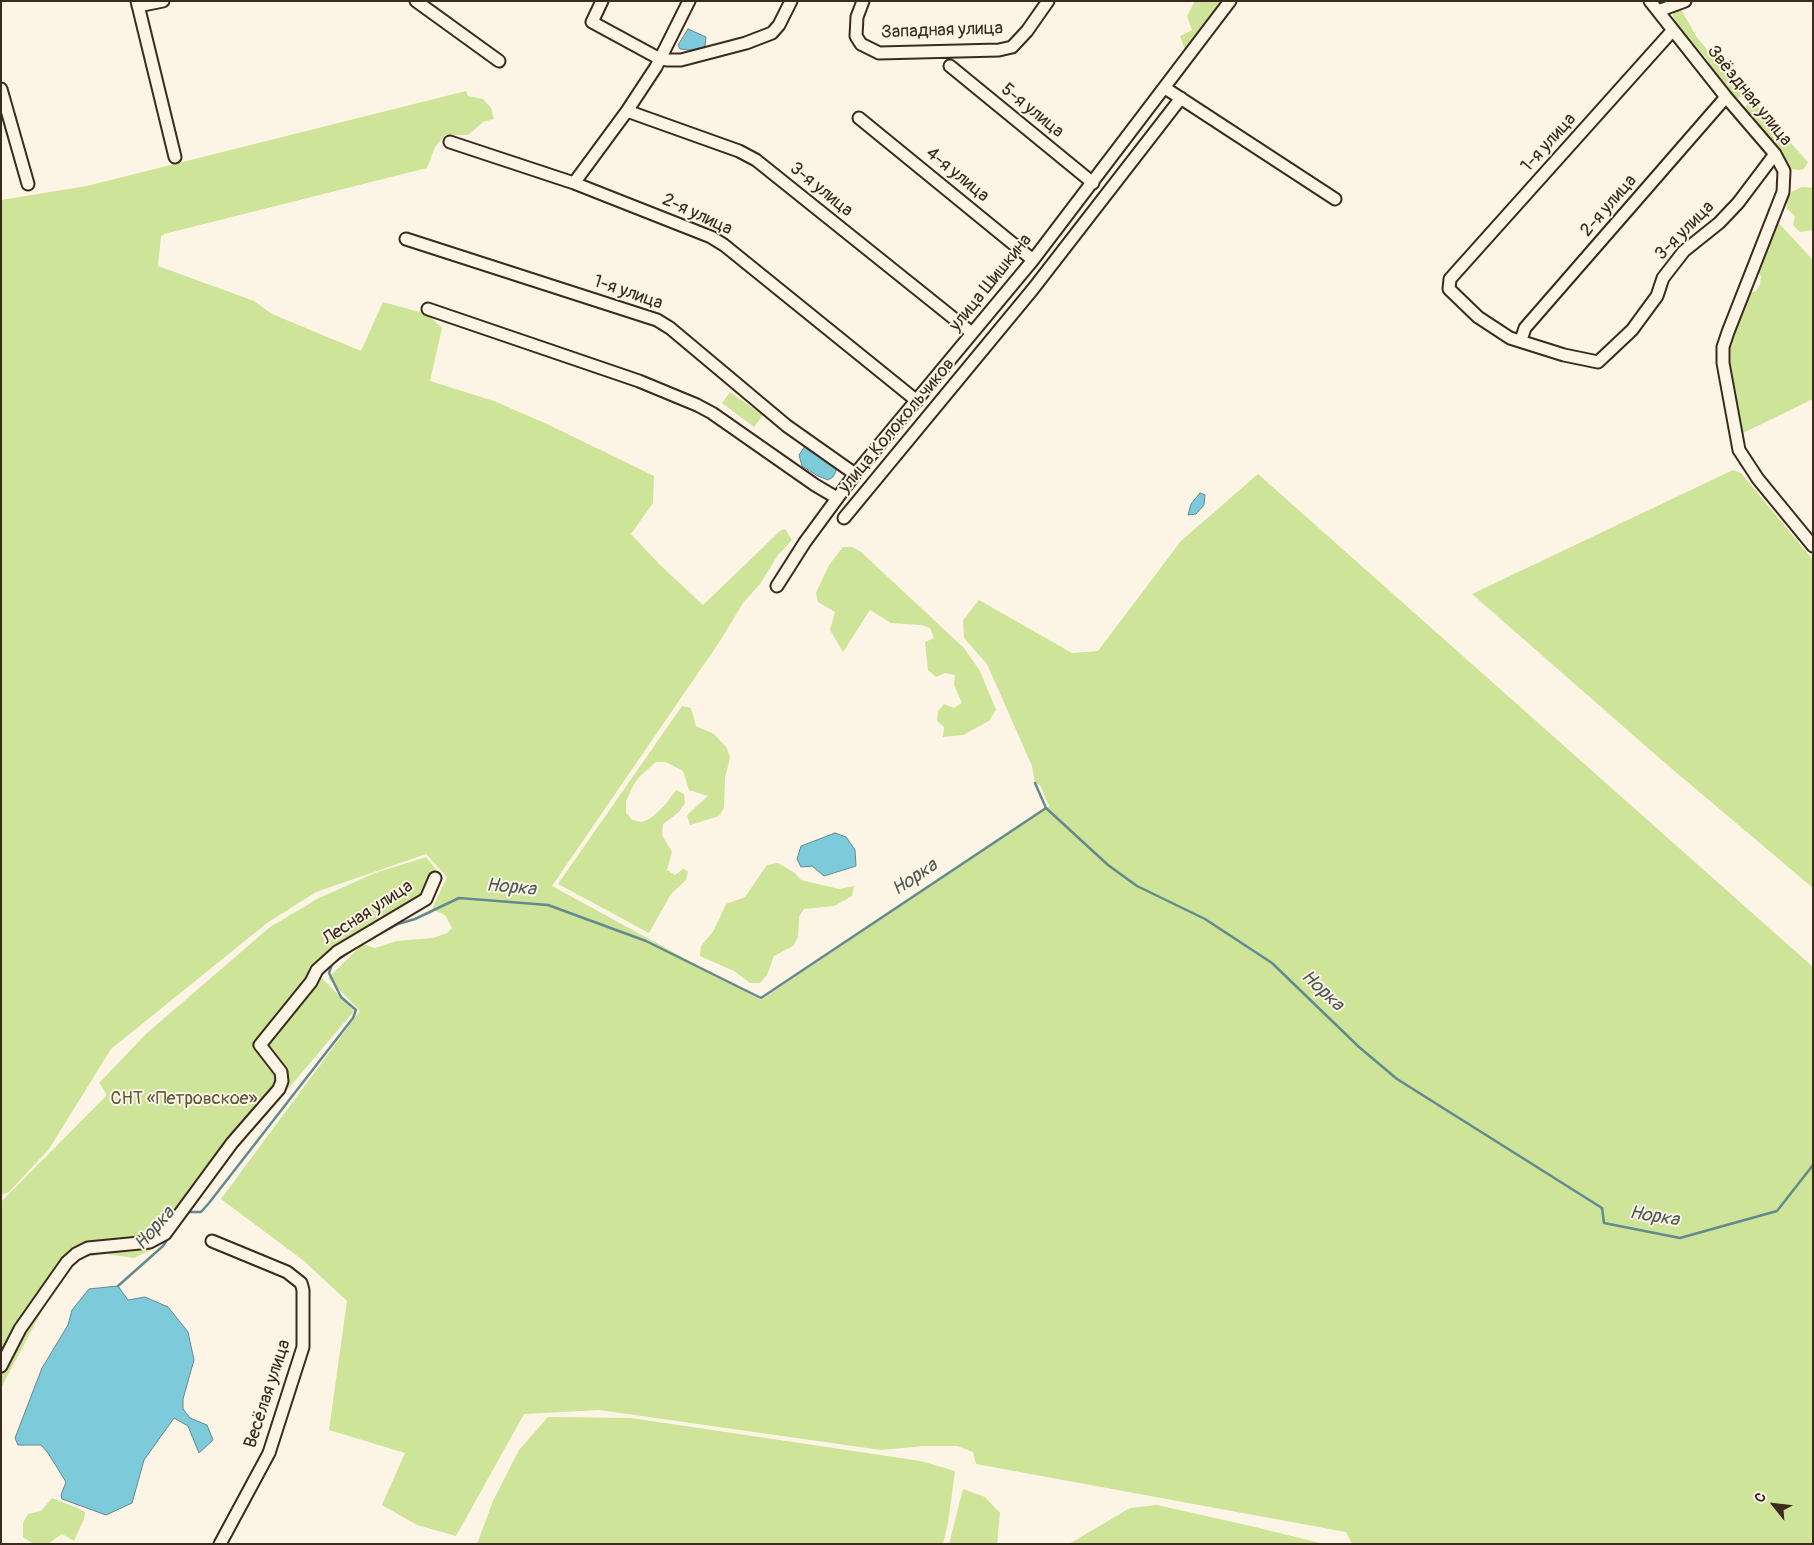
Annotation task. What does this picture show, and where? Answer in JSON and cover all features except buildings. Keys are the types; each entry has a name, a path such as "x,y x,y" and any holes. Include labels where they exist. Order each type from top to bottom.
{"street":[{"path":"163,1 138,4 175,157"},
{"path":"416,1 499,61"},
{"path":"602,1 592,22 660,59 680,60 772,33 779,25 791,1"},
{"path":"574,183 628,111 660,59 689,1"},
{"name":"Западная улица","path":"863,1 857,17 856,36 861,44 879,53 999,50 1012,47 1027,31 1048,1"},
{"name":"улица Шишкина","path":"777,586 855,474 1033,260 1230,1"},
{"name":"Звёздная улица","path":"1650,1 1726,97 1775,154 1784,172 1783,192 1724,347 1722,362 1736,441 1748,465 1813,546"},
{"path":"1658,11 1682,2"},
{"name":"1-я улица","path":"1521,340 1510,338 1496,331 1478,318 1448,289 1450,279 1673,30"},
{"name":"5-я улица","path":"950,66 1093,183"},
{"path":"1165,88 1335,199"},
{"path":"1,89 28,184"},
{"name":"2-я улица","path":"1521,340 1525,328 1726,97"},
{"name":"улица Колокольчиков","path":"844,518 1033,289 1181,98"},
{"name":"3-я улица","path":"628,111 739,151 756,160 972,333"},
{"name":"4-я улица","path":"860,118 1033,260"},
{"name":"2-я улица","path":"450,142 574,183 704,234 724,245 917,401"},
{"name":"3-я улица","path":"1521,340 1527,344 1591,361 1598,362 1604,359 1632,330 1657,296 1663,278 1684,251 1719,223 1738,203 1775,154"},
{"name":"1-я улица","path":"406,240 657,320 670,328 787,426 855,474"},
{"path":"428,309 639,381 697,405 712,413 814,485 837,498"},
{"name":"Лесная улица","path":"1,1366 20,1329 67,1262 76,1254 88,1248 150,1242 165,1234 232,1143 279,1089 282,1081 281,1072 260,1045 311,982 317,970 337,952 426,899 435,878"},
{"name":"Весёлая улица","path":"212,1241 295,1276 301,1283 304,1300 303,1348 269,1452 220,1544"}],"green space":[{"path":"1195,1 1224,1 1190,48 1185,50 1180,36 1192,30 1187,16"},
{"path":"1677,9 1682,11 1696,36 1712,56 1742,87 1743,95 1739,98 1732,97 1709,68 1708,60 1683,32 1673,17 1673,12"},
{"path":"466,91 468,96 483,99 491,108 494,119 483,122 468,135 445,135 435,147 427,168 164,234 161,236 158,266 254,301 272,314 361,351 383,302 427,314 442,328 430,381 494,401 547,424 654,476 653,503 631,534 660,565 703,605 780,531 785,529 792,540 778,555 760,584 743,603 720,641 552,886 761,1000 1049,806 1040,785 1035,783 1032,766 987,664 964,638 963,620 979,600 1072,653 1098,651 1181,541 1258,474 1813,967 1813,1544 1352,1544 1346,1532 976,1464 973,1452 957,1446 923,1446 881,1450 599,1410 524,1414 456,1536 417,1525 382,1505 405,1453 329,1430 347,1301 304,1261 221,1199 360,1011 328,978 363,944 375,948 397,941 433,938 447,933 452,928 445,915 432,909 447,877 426,854 316,892 267,923 111,1049 49,1149 9,1192 1,1195 1,200 87,186"},
{"path":"1753,101 1808,162 1804,169 1790,169 1744,110 1748,102"},
{"path":"1802,187 1813,188 1813,230 1800,232 1793,225 1795,216 1787,209 1786,199 1793,191"},
{"path":"1776,220 1813,260 1813,399 1743,433 1731,389 1729,342 1748,294 1756,291 1760,285 1761,276 1757,272"},
{"path":"730,392 763,415 754,427 722,403"},
{"path":"1733,470 1741,473 1813,560 1813,888 1665,763 1472,594"},
{"path":"843,547 852,547 861,552 964,648 980,671 996,710 989,721 963,735 943,737 944,727 937,721 938,711 944,704 954,708 962,703 954,685 955,675 945,673 936,677 928,670 925,642 934,638 930,628 921,625 891,623 870,610 843,652 830,630 835,612 818,602 816,593 829,565"},
{"path":"682,706 691,708 696,726 714,734 727,748 730,758 725,778 724,808 719,816 690,825 687,815 708,796 689,790 683,771 666,762 656,762 634,784 626,801 626,812 632,820 642,822 651,818 665,805 676,790 684,794 685,803 679,812 663,824 662,835 672,852 667,870 675,875 683,869 688,871 686,880 671,894 649,933 558,884"},
{"name":"СНТ «Петровское»","path":"426,857 443,878 427,902 344,953 321,977 354,1011 288,1089 276,1099 170,1234 153,1249 134,1258 106,1254 86,1257 71,1264 53,1290 1,1388 1,1202 107,1095 99,1083 147,1033 270,927 319,898 375,873"},
{"path":"778,863 795,873 801,880 839,889 854,886 852,896 834,906 804,909 799,917 798,937 793,946 774,956 767,975 760,983 750,983 734,971 700,956 701,946 714,930 726,904 745,897 767,865"},
{"path":"548,1417 631,1418 921,1461 955,1471 948,1523 943,1544 477,1544 493,1501 519,1450"},
{"path":"963,1489 985,1497 1000,1513 997,1544 949,1544"},
{"path":"52,1498 82,1510 85,1512 84,1519 74,1541 62,1534 48,1544 34,1544 23,1537 23,1523 28,1514 41,1511"},
{"path":"1157,1505 1324,1544 1069,1544 1130,1508"}],"water":[{"path":"688,29 706,37 705,47 690,50 680,49 678,45"},
{"path":"805,446 835,466 836,471 833,477 828,480 802,466 799,455"},
{"path":"1200,493 1205,495 1204,505 1196,514 1188,515 1191,504"},
{"path":"835,833 846,837 855,850 856,866 824,876 812,866 801,867 797,859 801,846"},
{"path":"118,1286 128,1300 145,1297 168,1307 188,1332 194,1360 183,1399 183,1409 190,1418 207,1425 213,1440 199,1453 188,1426 174,1418 144,1460 132,1503 106,1515 62,1499 61,1495 66,1482 48,1453 41,1445 18,1445 15,1438 42,1368 68,1325 72,1310 89,1289"}],"waterway":[{"path":"1035,783 1046,808"},
{"name":"Норка","path":"365,942 398,924 415,919 459,898 548,905 646,941 761,998 1046,808 1108,865 1137,886 1205,919 1272,963 1359,1047 1397,1079 1602,1208 1604,1223 1680,1238 1777,1211 1813,1165"},
{"name":"Норка","path":"186,1212 201,1212 209,1203 353,1018 356,1010 341,997 329,973 332,964 352,950"},
{"name":"Норка","path":"118,1286 163,1246 169,1237"}]}
